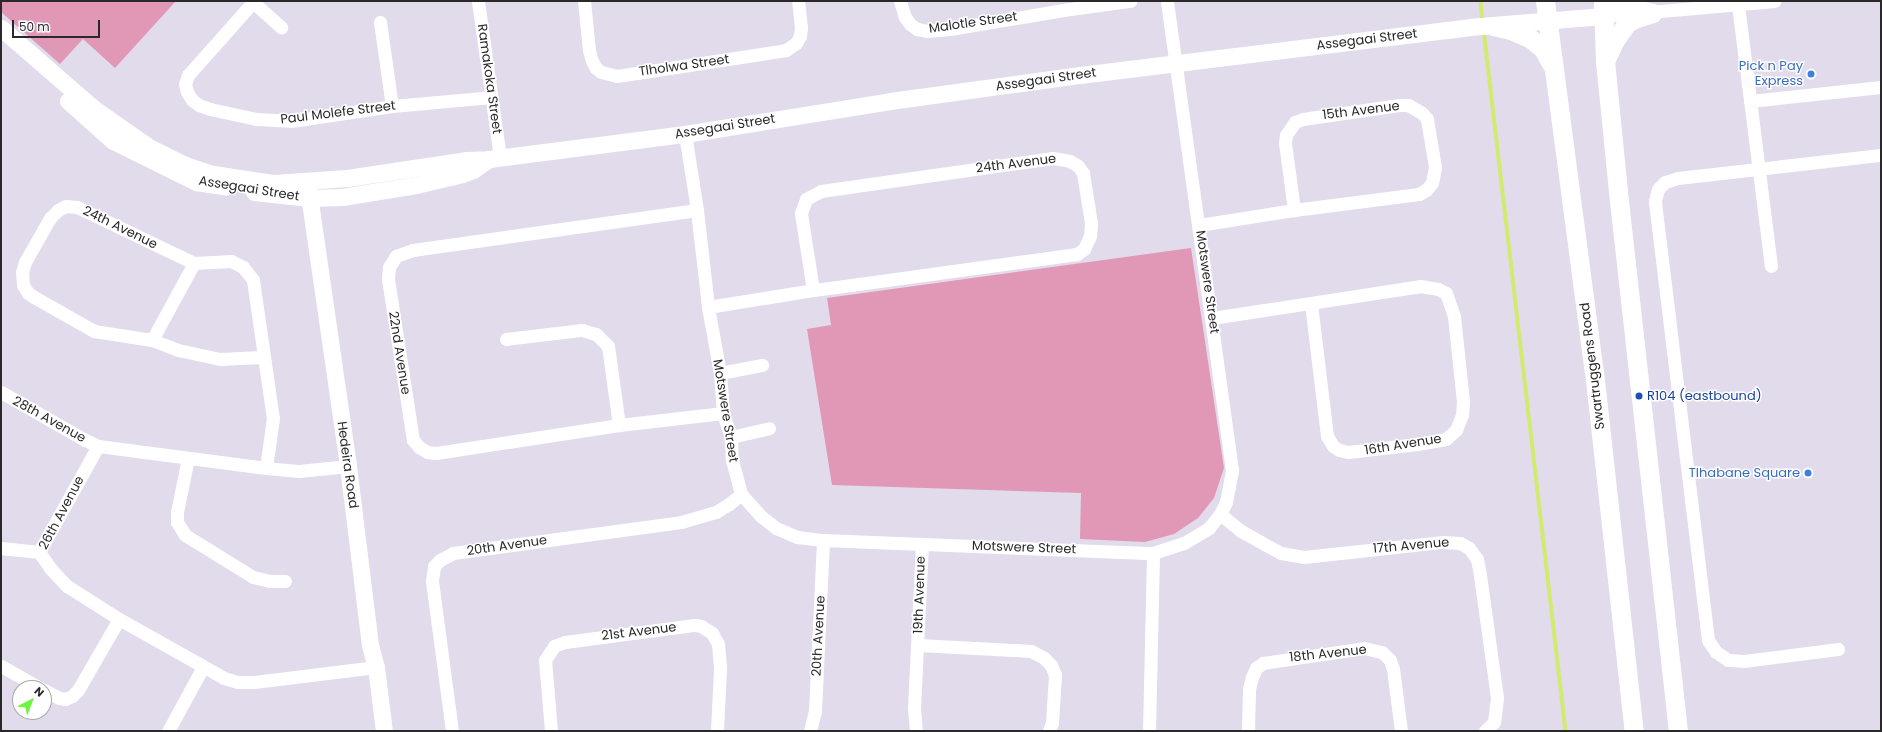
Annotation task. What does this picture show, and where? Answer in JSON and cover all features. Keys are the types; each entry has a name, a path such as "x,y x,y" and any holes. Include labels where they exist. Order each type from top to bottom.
{"main road":[{"name":"Swartruggens Road","path":"1545,1 1594,372 1634,731"},
{"path":"1619,1 1632,8 1652,13"},
{"path":"1603,8 1605,61 1640,396 1678,731"},
{"path":"1605,61 1615,40 1626,24 1634,19 1652,13"},
{"path":"1493,26 1511,30 1531,39 1543,49 1551,61 1556,78"}],"street":[{"name":"Ramakoka Street","path":"478,1 492,97 495,158"},
{"name":"Tlholwa Street","path":"584,1 589,50 592,61 596,68 601,72 617,76 786,50 796,43 800,36 801,28 798,1"},
{"name":"Malotle Street","path":"900,1 905,17 910,24 917,29 927,31 950,29 1062,5 1130,1"},
{"path":"1167,1 1176,64"},
{"path":"1603,8 1652,13 1774,1"},
{"name":"Paul Molefe Street","path":"281,27 253,2 188,75 185,84 187,92 192,100 210,110 268,121 291,121 392,106 492,97"},
{"path":"1738,5 1771,266"},
{"name":"Assegaai Street","path":"1,28 115,125 166,157 213,174 238,179 274,183 347,178 460,160 495,158 685,134 897,100 1176,64 1461,28 1547,22 1603,8"},
{"path":"380,22 392,106"},
{"name":"Assegaai Street","path":"1,43 113,141 196,182 279,196 310,198 342,197 416,185 462,174 495,158"},
{"name":"Motswere Street","path":"685,134 697,210 708,307 720,373 723,413 731,437 732,460 741,494 762,517 776,528 796,536 824,540 1153,553 1184,543 1198,536 1209,528 1220,514 1230,487 1232,470 1176,64"},
{"path":"1750,101 1881,87"},
{"name":"15th Avenue","path":"1199,225 1294,210 1411,196 1426,190 1435,176 1435,167 1427,119 1422,113 1408,105 1399,105 1303,119 1295,122 1286,135 1285,143 1294,210"},
{"path":"1838,649 1744,661 1728,660 1716,652 1708,640 1655,201 1658,189 1665,182 1678,178 1881,155"},
{"name":"24th Avenue","path":"708,307 812,290 1077,254 1084,249 1090,236 1091,223 1083,173 1078,166 1070,161 1053,158 840,188 813,194 806,199 801,213 812,290"},
{"name":"Hedeira Road","path":"307,181 348,466 370,645 376,668 384,731"},
{"name":"24th Avenue","path":"194,263 77,207 61,207 50,218 25,262 22,272 23,285 28,293 34,297 89,329 101,333 152,340 178,350 220,359 263,357"},
{"name":"22nd Avenue","path":"697,210 413,250 396,256 390,267 388,279 413,440 419,447 427,452 436,453 619,425 723,413"},
{"path":"152,340 194,263 231,261 243,266 253,280 273,418 266,468"},
{"name":"16th Avenue","path":"1212,318 1311,304 1420,286 1438,289 1446,293 1454,316 1463,402 1462,415 1456,430 1446,439 1417,444 1348,452 1333,446 1327,436 1311,304"},
{"path":"506,339 582,330 596,334 608,346 619,425"},
{"path":"720,373 762,365"},
{"name":"28th Avenue","path":"1,392 83,440 98,446"},
{"path":"731,437 770,428"},
{"path":"98,446 299,471 348,466"},
{"name":"26th Avenue","path":"98,446 39,552 50,568 67,586 119,619 202,667 224,678 238,682 254,682 376,668"},
{"path":"188,458 177,512 177,522 185,535 253,577 271,581 285,580"},
{"name":"20th Avenue","path":"452,731 432,582 434,566 440,560 453,553 681,522 716,512 741,494"},
{"name":"17th Avenue","path":"1220,514 1241,531 1281,553 1304,557 1442,542 1460,542 1469,548 1477,560 1480,575 1496,698 1494,722 1485,731"},
{"name":"20th Avenue","path":"810,731 815,711 824,540"},
{"name":"19th Avenue","path":"916,731 914,708 922,544"},
{"path":"1,548 39,552"},
{"path":"1149,731 1153,553"},
{"path":"52,694 65,699 72,696 78,690 119,619"},
{"name":"21st Avenue","path":"551,731 545,660 554,646 565,642 695,626 701,626 712,633 718,644 720,669 717,731"},
{"path":"918,645 1031,651 1044,658 1052,665 1055,675 1052,723 1049,731"},
{"name":"18th Avenue","path":"1248,731 1250,689 1252,677 1256,668 1263,663 1364,648 1382,652 1390,660 1393,669 1401,731"},
{"path":"1,666 26,680"},
{"path":"168,731 202,667"}],"shaded area":[{"path":"1,1 176,1 115,68 83,39 60,64 1,12"},
{"path":"1191,248 1224,468 1214,498 1198,518 1174,534 1145,542 1080,539 1081,493 832,485 807,329 831,325 827,298"}],"waterway":[{"path":"1481,1 1483,22"},
{"path":"1484,30 1566,731"}],"place":[{"name":"Pick n Pay Express","path":"1811,74"},
{"name":"R104 (eastbound)","path":"1639,396"},
{"name":"Tlhabane Square","path":"1808,473"}]}
